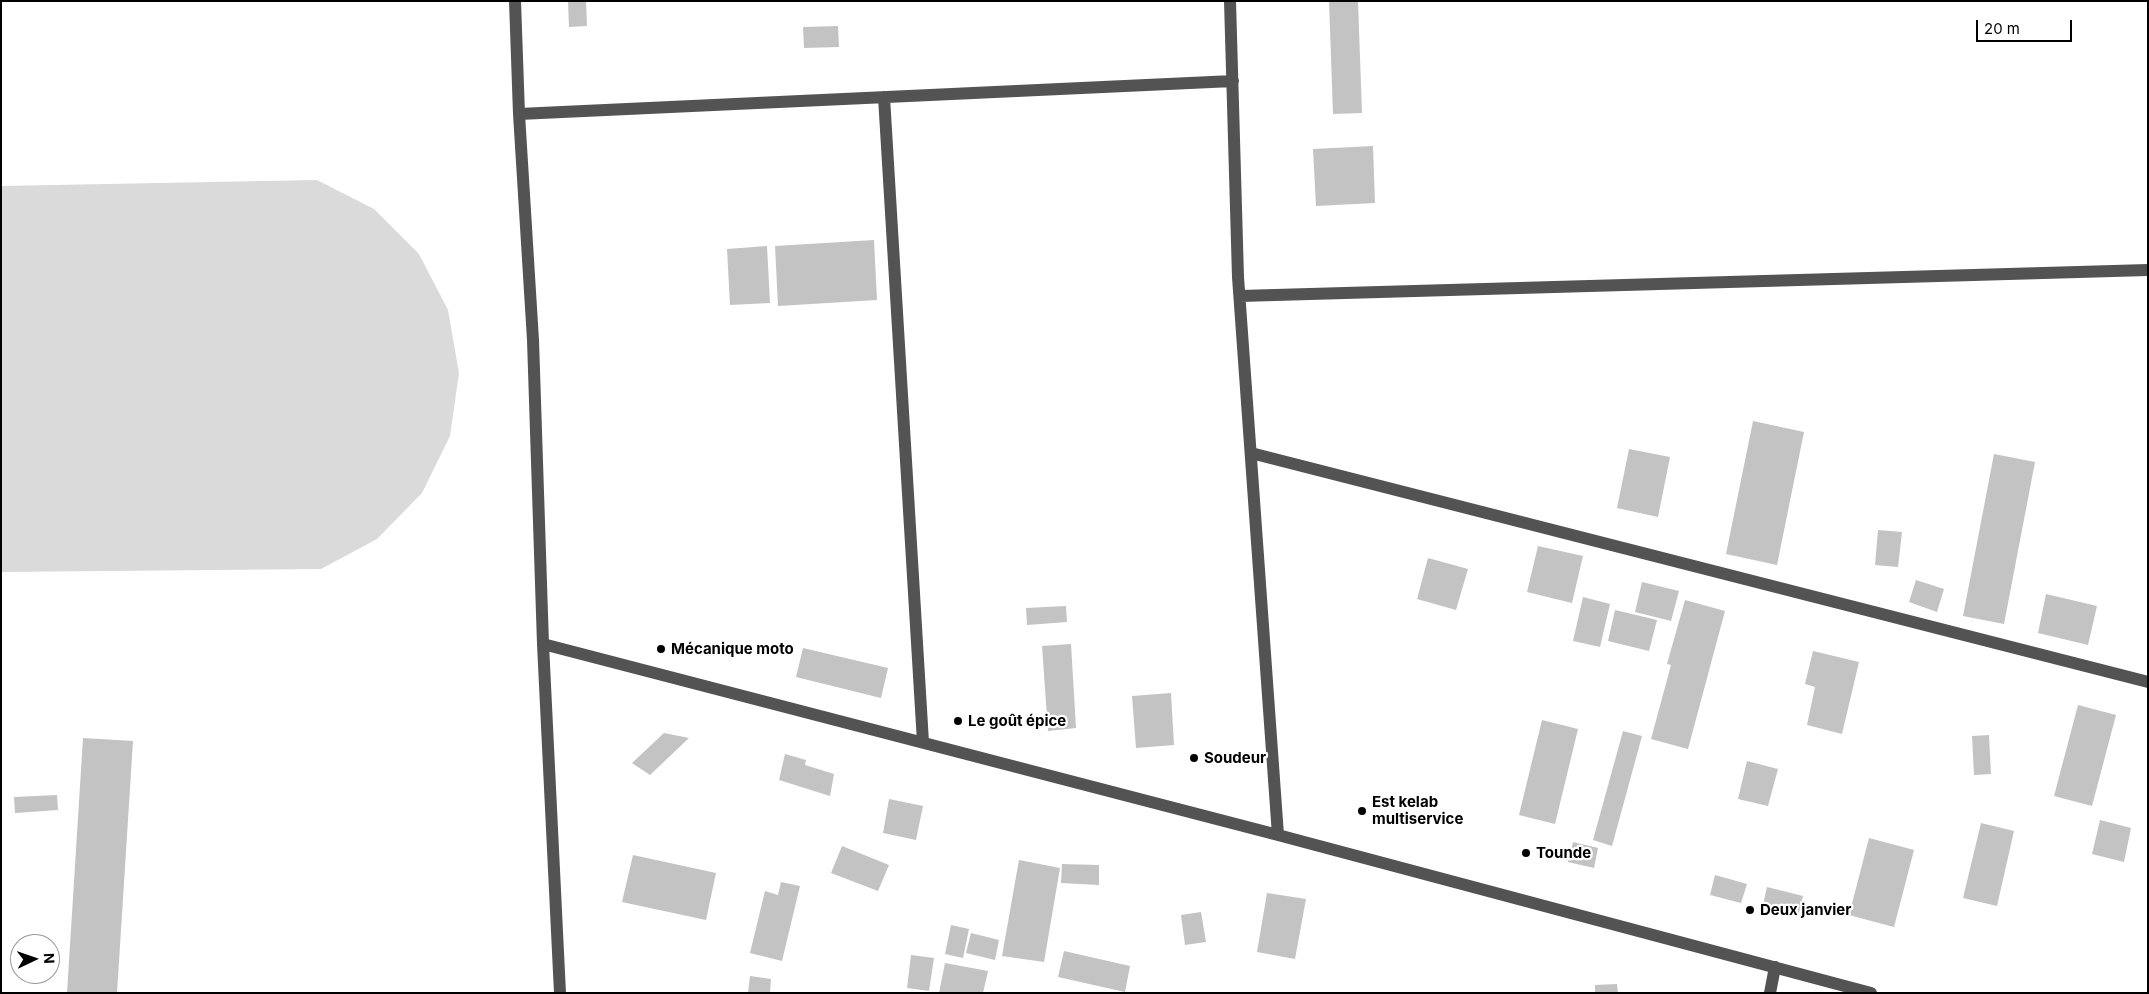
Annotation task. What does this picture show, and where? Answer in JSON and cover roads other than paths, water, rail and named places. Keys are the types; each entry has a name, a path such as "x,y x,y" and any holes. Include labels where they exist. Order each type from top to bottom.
{"street":[{"path":"515,1 533,340 544,644 560,993"},
{"path":"1230,1 1240,296 1278,835"},
{"path":"520,114 1233,81"},
{"path":"884,97 923,742"},
{"path":"1240,296 2148,270"},
{"path":"1251,452 2148,682"},
{"path":"544,644 1278,835 1871,993"},
{"path":"1770,993 1775,967"}],"place":[{"name":"Mécanique moto","path":"661,649"},
{"name":"Le goût épice","path":"958,721"},
{"name":"Soudeur","path":"1194,758"},
{"name":"Est kelab multiservice","path":"1362,811"},
{"name":"Tounde","path":"1526,853"},
{"name":"Deux janvier","path":"1750,910"}]}
